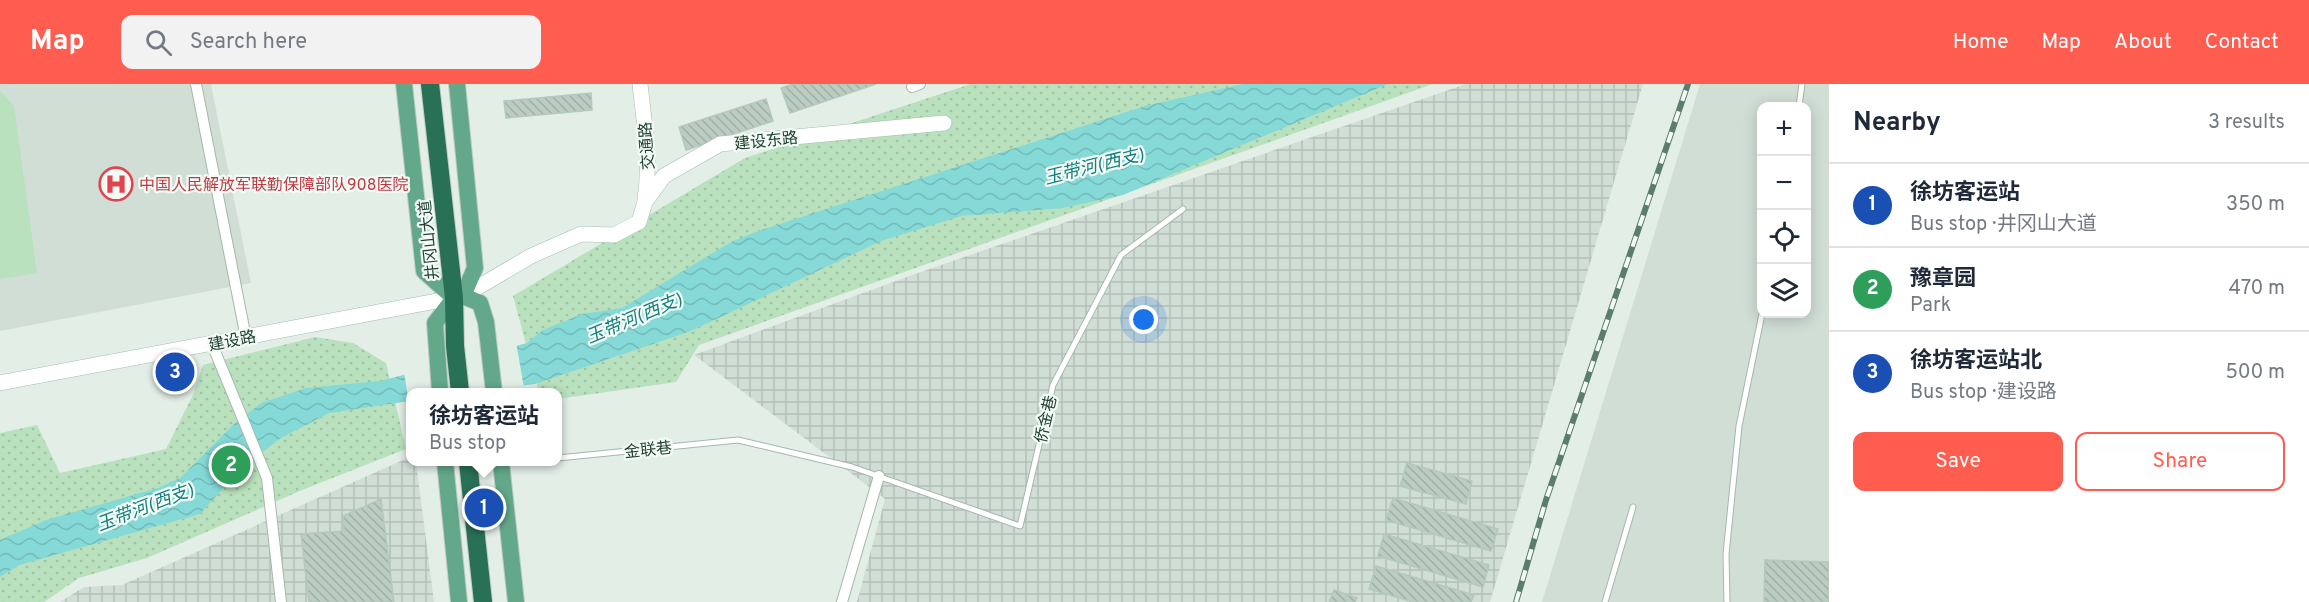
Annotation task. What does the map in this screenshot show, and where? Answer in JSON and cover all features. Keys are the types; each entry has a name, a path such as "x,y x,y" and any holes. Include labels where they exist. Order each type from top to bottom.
{"highway":[{"name":"井冈山大道","path":"430,84 459,297"},
{"name":"井冈山大道","path":"441,84 459,297 460,388"},
{"name":"井冈山大道","path":"461,345 471,388"},
{"path":"468,466 483,602"},
{"path":"479,466 493,602"}],"main road":[{"path":"404,84 424,271 459,297 480,303 486,322 493,388"},
{"path":"440,388 435,323 459,297 475,268 457,84"},
{"path":"445,466 459,602"},
{"path":"501,466 516,602"}],"street":[{"path":"196,84 246,338"},
{"name":"交通路","path":"640,84 648,156 648,177 643,208"},
{"name":"建设东路","path":"459,297 531,256 581,234 614,235 639,222 645,202 664,176 720,144 944,123"},
{"name":"建设路","path":"0,383 459,297"},
{"path":"212,344 267,478 281,602"},
{"path":"842,602 879,476"}],"lane":[{"path":"1800,102 1802,84"},
{"name":"侨金巷","path":"738,440 852,467 1020,526 1053,385 1121,255 1183,208"},
{"path":"1727,602 1726,554 1739,426 1761,318"},
{"name":"金联巷","path":"562,458 738,440"},
{"path":"1605,602 1633,507"}],"shaded area":[{"name":"中国人民解放军联勤保障部队908医院","path":"0,84 211,84 251,283 0,331"},
{"path":"1466,84 1643,84 1490,602 857,602 885,499 694,355 915,274"},
{"path":"1700,84 1829,84 1829,602 1542,602"},
{"path":"406,459 406,466 417,466 434,602 60,602 84,587 122,585"}],"green space":[{"path":"971,84 1433,84 699,345 676,382 562,398 562,388 538,388 513,296 745,158"},
{"path":"0,91 14,106 37,273 0,279"},
{"path":"315,337 353,343 386,363 406,449 302,490 147,558 79,578 44,602 0,602 0,433 37,425 60,473 166,449 193,395 203,365"}],"water":[{"name":"玉带河(西支)","path":"1243,84 1388,84 1123,195 1063,208 961,216 881,241 691,331 535,384 503,388 406,388 406,402 329,413 281,438 243,466 200,514 19,565 0,577 0,540 46,520 158,488 180,478 233,425 261,403 306,388 380,381 527,343 543,330 582,314 622,308 731,242 761,230 1145,106"}],"pier":[{"path":"516,342 524,388 406,388 404,372"}],"building":[{"path":"793,84 876,84 790,113 781,88"},
{"path":"591,93 592,110 506,118 504,101"},
{"path":"766,99 773,121 686,150 679,127"},
{"path":"1407,463 1472,481 1466,504 1400,486"},
{"path":"1393,498 1498,529 1491,551 1386,520"},
{"path":"381,499 394,602 309,602 301,534 344,531 343,516"},
{"path":"1384,534 1489,565 1483,587 1378,556"},
{"path":"1765,560 1829,562 1829,602 1764,602"},
{"path":"1376,566 1474,595 1471,602 1413,602 1369,589"},
{"path":"1334,590 1357,598 1355,602 1329,602"}],"railway":[{"path":"1516,602 1546,500 1688,84"}],"place":[{"name":"中国人民解放军联勤保障部队908医院","path":"116,184"},
{"name":"徐坊客运站北","path":"175,372"},
{"name":"豫章园","path":"231,465"},
{"name":"徐坊客运站","path":"484,508"}]}
